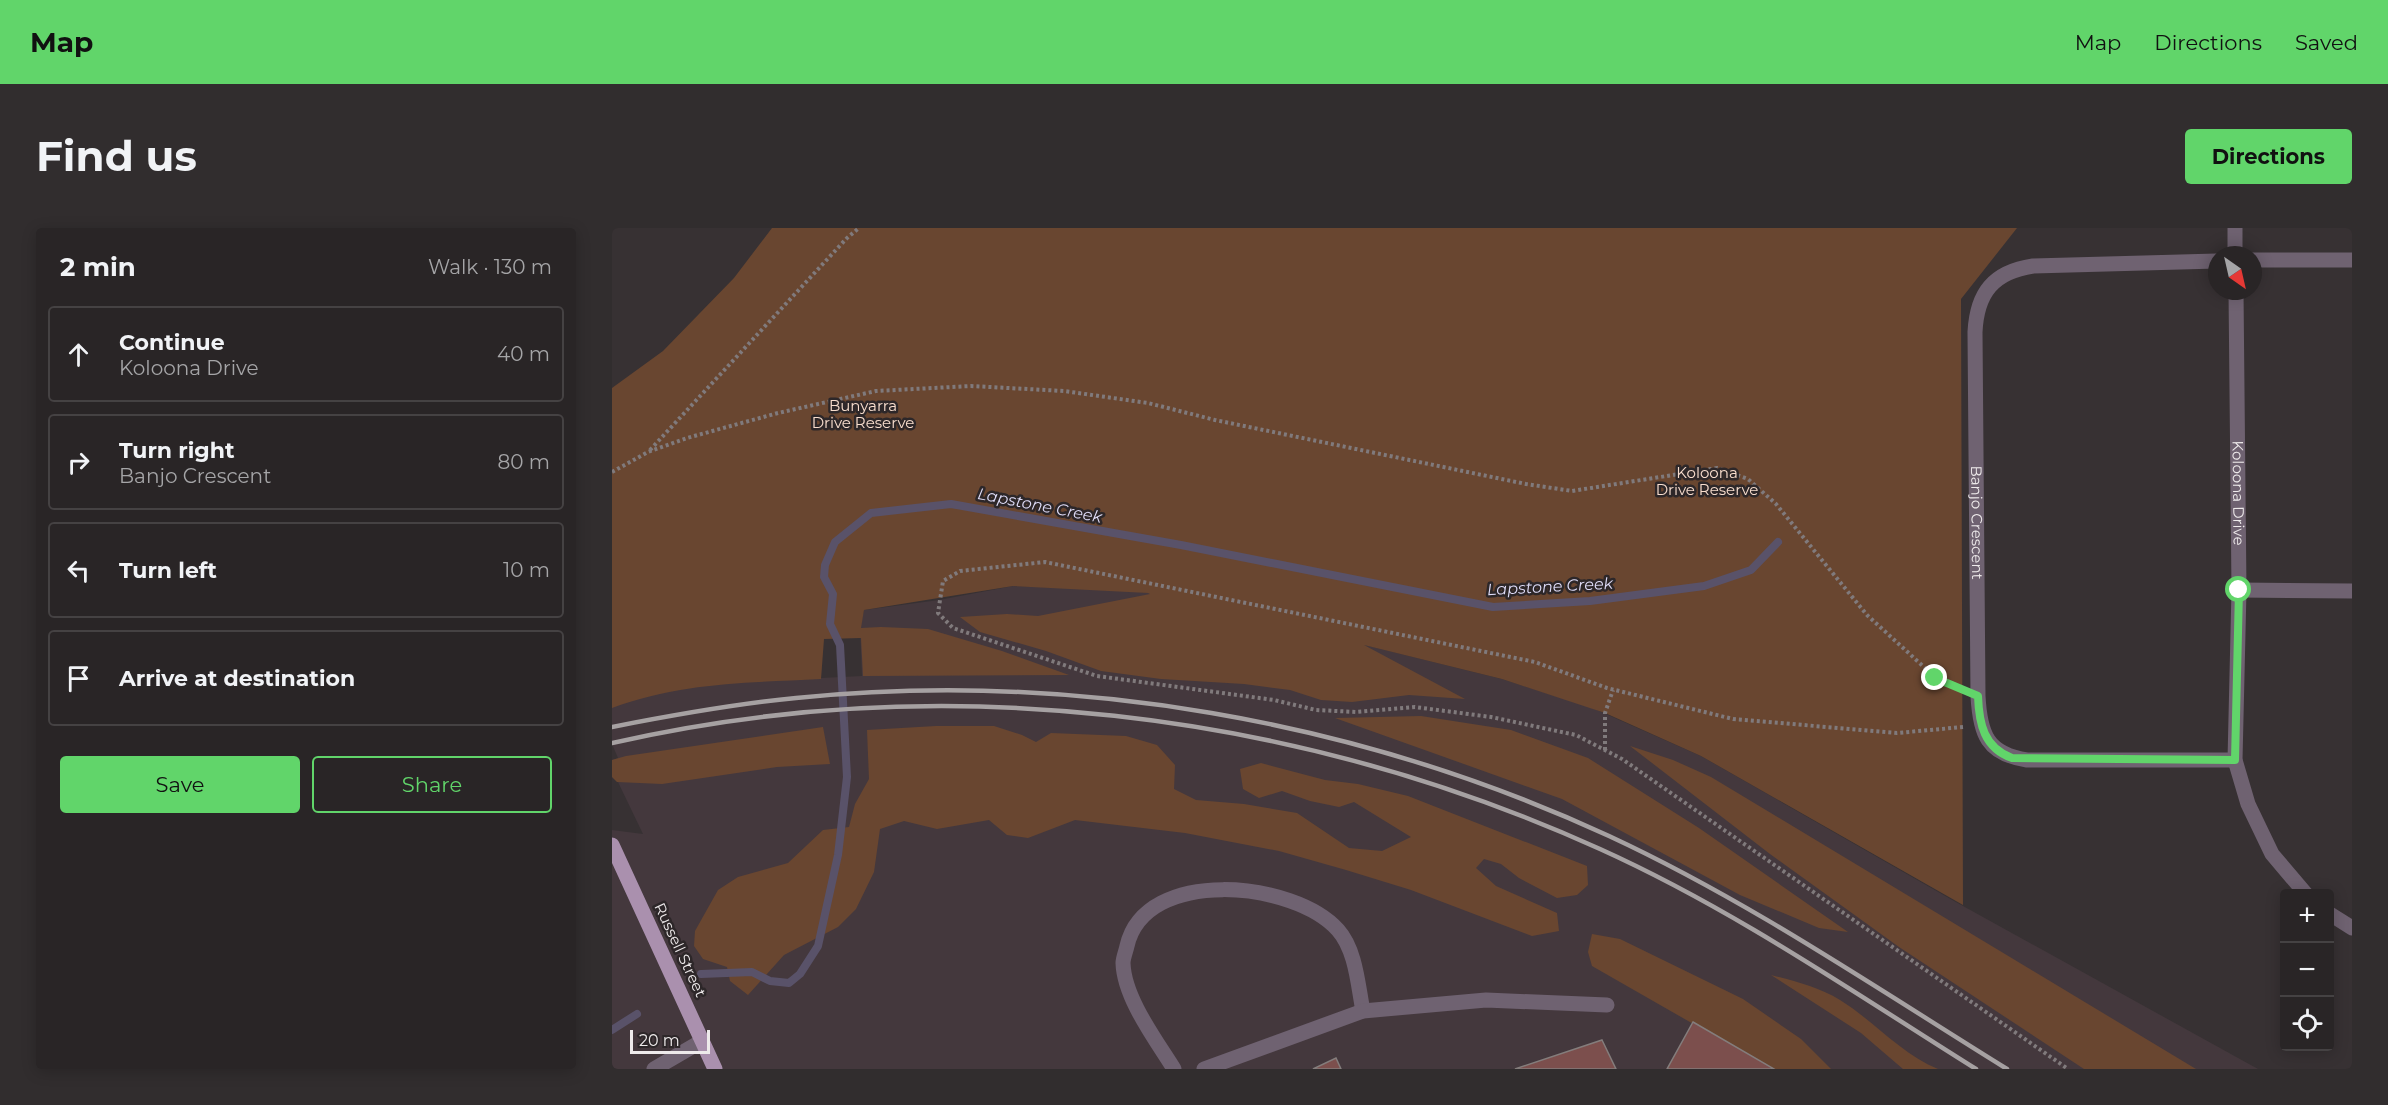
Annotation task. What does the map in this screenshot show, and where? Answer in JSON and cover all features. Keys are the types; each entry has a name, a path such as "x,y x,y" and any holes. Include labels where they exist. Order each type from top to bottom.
{"main road":[{"name":"Russell Street","path":"612,845 715,1069"}],"street":[{"path":"2235,228 2235,246"},
{"path":"2262,260 2352,260"},
{"name":"Banjo Crescent","path":"2208,261 2026,267 2006,273 1979,301 1975,332 1978,696 1981,725 1988,742 1996,750 2012,758 2235,760"},
{"name":"Koloona Drive","path":"2236,300 2239,590 2235,760 2248,804 2272,854 2302,889"},
{"path":"2239,590 2352,591"},
{"path":"1174,1069 1141,1016 1128,987 1123,963 1130,934 1134,928 1144,915 1170,899 1200,890 1229,890 1281,897 1318,912 1339,930 1351,953 1363,1011"},
{"path":"2334,917 2352,928"},
{"path":"1204,1069 1363,1011 1486,1000 1607,1005"},
{"path":"654,1069 702,1041"}],"path":[{"path":"648,452 847,238 859,228"},
{"path":"612,472 648,452 687,438 778,414 876,391 971,386 1064,392 1148,404 1526,484 1572,491 1717,468 1748,479 1776,504 1844,590 1935,678 1978,696"},
{"path":"1981,725 1897,733 1733,718 1613,690 1534,662 1045,562 960,572 943,581 939,600 938,613 953,628 1097,676 1274,700 1316,710 1356,712 1415,707 1491,717 1576,735 1622,759 2068,1069"},
{"path":"1605,750 1605,713 1613,690"}],"shaded area":[{"path":"1013,586 1115,590 1186,596 1361,644 1502,679 1590,707 1701,756 1954,901 2258,1069 612,1069 612,830 643,834 618,782 612,777 612,760 618,758 612,744 612,656 823,639 821,678 862,676 860,628 864,610 939,600"}],"green space":[{"path":"772,228 2017,228 1961,299 1963,905 1701,756 1605,713 1502,679 1364,645 1465,699 1409,695 1352,702 1321,700 1290,690 1244,684 1161,679 1101,671 1046,651 980,632 960,617 1007,614 1038,616 1150,594 1148,593 1013,586 864,610 861,628 928,629 1002,651 1069,675 863,676 861,638 824,639 821,679 690,688 638,699 612,708 612,388 663,351 734,278"},
{"path":"1421,716 1511,730 1588,758 1699,828 1848,932 1819,928 1740,895 1562,799 1335,718"},
{"path":"936,726 994,726 1036,742 1051,733 1126,736 1157,745 1175,765 1174,789 1196,800 1244,804 1297,813 1349,848 1382,851 1411,837 1354,802 1339,807 1310,801 1282,791 1259,798 1243,789 1240,769 1261,763 1325,780 1358,784 1408,796 1587,866 1588,885 1577,895 1557,898 1519,878 1501,864 1484,859 1476,868 1496,886 1557,913 1559,931 1532,936 1411,890 1346,870 1279,851 1185,833 1075,820 1028,838 1007,835 989,820 937,829 904,821 880,829 874,872 856,909 838,927 784,955 748,995 730,981 727,967 703,959 694,946 695,931 718,890 738,877 788,863 823,830 849,827 855,804 869,779 867,730"},
{"path":"823,727 830,764 777,767 662,784 617,782 612,777 612,760 626,756"},
{"path":"1630,746 1673,760 1711,777 2196,1069 2084,1069 1899,947 1770,854"},
{"path":"1592,934 1620,939 1743,999 1801,1039 1831,1069 1772,1069 1592,966 1588,952"},
{"path":"1771,975 1832,995 1912,1055 1938,1069 1903,1069 1861,1033"}],"building":[{"path":"1693,1022 1774,1069 1667,1069"},
{"path":"1602,1040 1616,1069 1515,1069"},
{"path":"1336,1058 1341,1069 1313,1069"}],"waterway":[{"name":"Lapstone Creek","path":"701,974 752,972 770,981 789,983 800,974 818,946 838,855 847,777 840,645 830,624 833,594 824,577 825,565 835,542 871,513 951,504 1181,545 1493,607 1590,601 1704,586 1751,570 1778,542"},
{"name":"Lapstone Creek","path":"612,1030 637,1014"}],"railway":[{"path":"612,727 704,710 796,698 900,691 1004,691 1108,699 1212,713 1314,734 1415,762 1513,796 1609,836 1661,861 1762,917 2007,1069"},
{"path":"612,743 736,720 862,708 988,707 1114,716 1239,735 1362,763 1483,801 1600,849 1649,873 1698,898 1792,953 1976,1069"}],"route":[{"path":"1935,678 1978,696 1982,731 1988,742 2003,755 2012,758 2027,760 2235,760 2239,590"}],"park label":[{"name":"Bunyarra Drive Reserve","path":"863,414"},
{"name":"Koloona Drive Reserve","path":"1707,482"}]}
